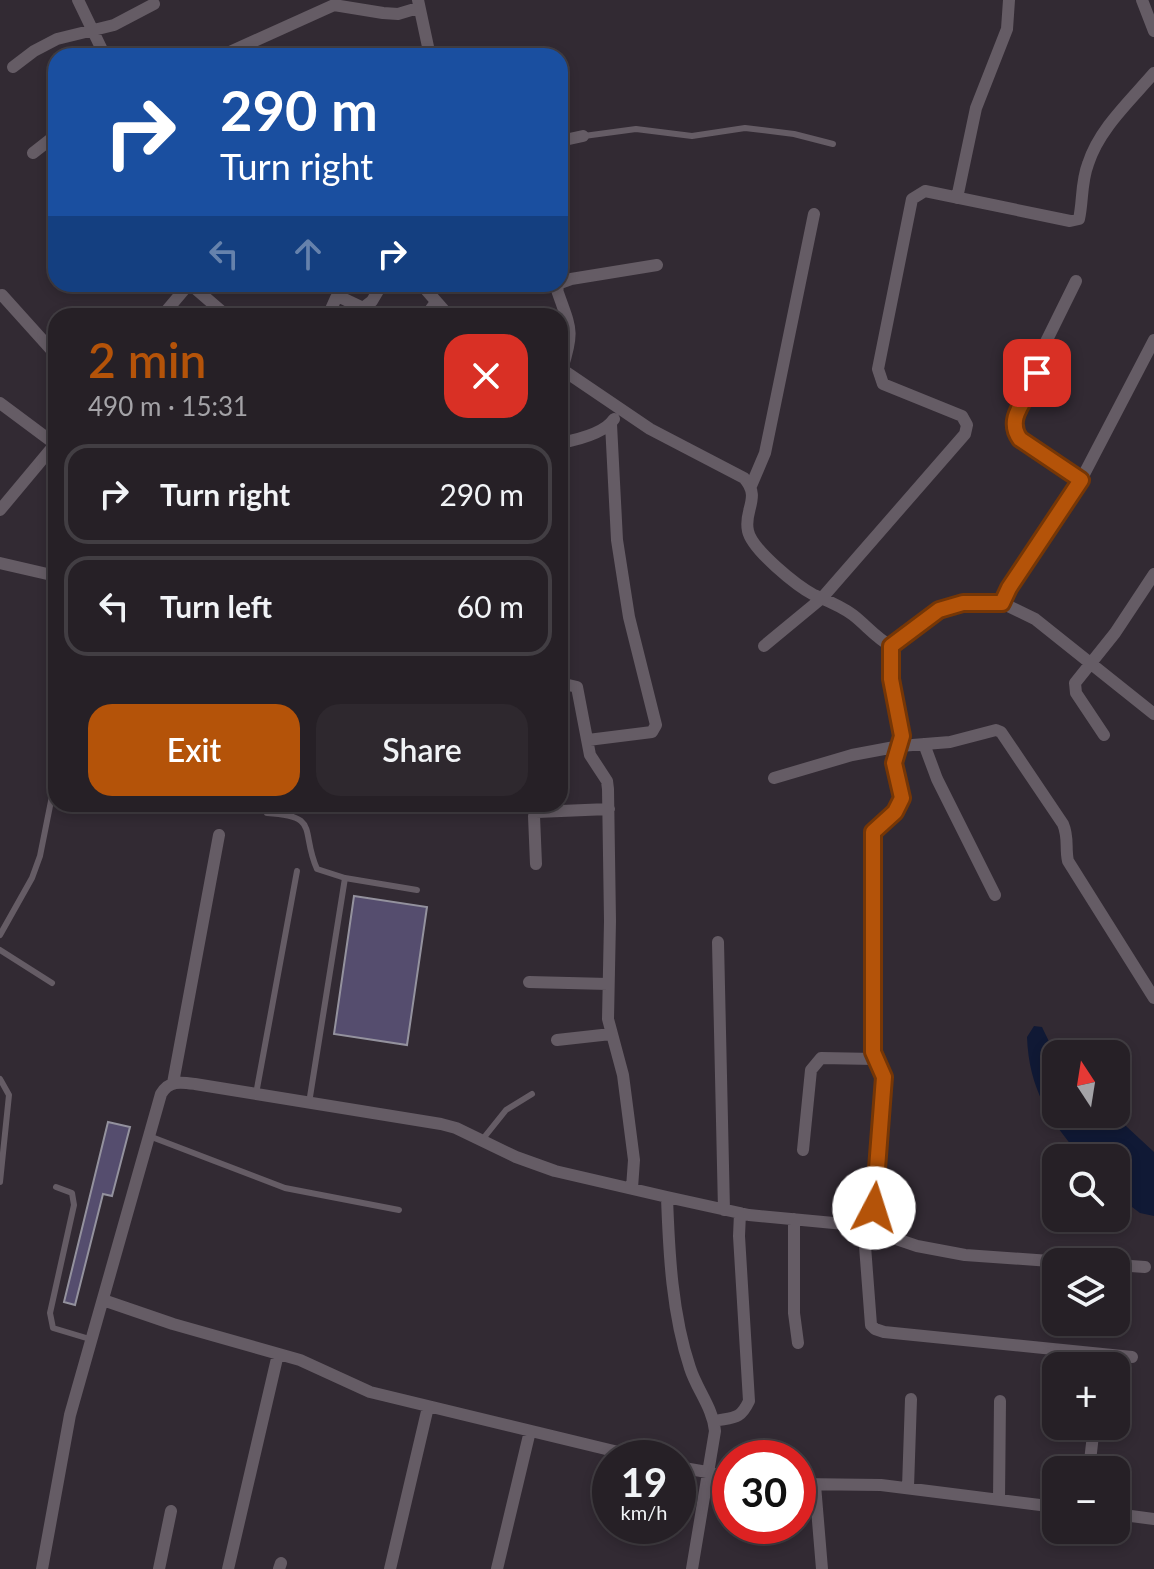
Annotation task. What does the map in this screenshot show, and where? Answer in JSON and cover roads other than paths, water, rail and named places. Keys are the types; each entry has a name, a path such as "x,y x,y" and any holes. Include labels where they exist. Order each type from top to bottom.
{"street":[{"path":"78,0 100,48"},
{"path":"957,198 976,108 1007,29 1009,0"},
{"path":"1142,0 1154,31"},
{"path":"13,67 57,39 114,25 154,4"},
{"path":"239,48 334,5 398,14 418,4 428,48"},
{"path":"764,646 822,598 965,434 967,425 962,416 883,384 878,369 912,199 925,191 1070,221 1079,219 1082,183 1093,150 1107,128 1154,73"},
{"path":"568,139 583,136"},
{"path":"33,153 48,141"},
{"path":"751,486 765,453 814,214"},
{"path":"568,280 657,265"},
{"path":"1076,281 1038,358 1037,378 1014,420 1014,430 1020,439 1081,480"},
{"path":"169,308 182,292"},
{"path":"198,292 218,308"},
{"path":"332,308 336,298 342,298 363,308 377,292"},
{"path":"428,292 442,308"},
{"path":"2,295 48,346"},
{"path":"432,308 436,302"},
{"path":"568,322 572,339 568,350"},
{"path":"1002,603 1081,480 1154,340"},
{"path":"568,373 650,429 744,478 751,486 753,497 748,530 755,545 806,590 852,614 891,646"},
{"path":"0,403 48,437"},
{"path":"588,740 652,732 656,725 629,617 617,540 611,424 619,410"},
{"path":"568,441 611,424"},
{"path":"0,510 48,453"},
{"path":"0,563 48,574"},
{"path":"1104,735 1076,693 1075,683 1154,574"},
{"path":"891,646 939,610 963,603 1002,603 1035,619 1150,710 1154,696"},
{"path":"891,646 890,666 901,727 900,746 894,763 902,798 900,806 873,832 875,1059 884,1077 876,1191 865,1262 871,1325 875,1329 1132,1357"},
{"path":"568,685 577,687 594,764 607,781 611,1034 623,1075 634,1160 632,1188"},
{"path":"774,778 852,755 900,746 950,742 996,730 1001,732 1063,824 1068,834 1068,861 1154,998"},
{"path":"924,744 937,779 995,895"},
{"path":"568,811 609,809"},
{"path":"536,864 534,816 537,812"},
{"path":"173,1083 219,835"},
{"path":"718,942 724,1210"},
{"path":"529,982 608,984"},
{"path":"557,1040 611,1034"},
{"path":"803,1150 811,1070 816,1062 821,1058 875,1059"},
{"path":"42,1569 62,1453 103,1300 161,1094 165,1087 173,1083 441,1124 555,1171 724,1210 869,1228 887,1238 965,1255 1042,1260"},
{"path":"667,1197 673,1284 681,1335 690,1369 714,1421 715,1438 692,1569"},
{"path":"714,1421 738,1417 744,1413 749,1401 740,1213"},
{"path":"794,1219 794,1313 798,1343"},
{"path":"1130,1266 1145,1267"},
{"path":"103,1300 323,1369 370,1392 592,1446"},
{"path":"228,1569 278,1354"},
{"path":"908,1487 911,1399"},
{"path":"999,1499 1000,1401"},
{"path":"390,1569 428,1407"},
{"path":"497,1569 530,1431"},
{"path":"696,1471 712,1474"},
{"path":"816,1485 908,1487 1042,1505"},
{"path":"816,1497 822,1569"},
{"path":"159,1569 171,1511"},
{"path":"1130,1516 1154,1519"}],"lane":[{"path":"583,136 636,129 692,136 745,128 794,134 833,144"},
{"path":"0,935 32,878 49,812"},
{"path":"267,813 290,814 300,818 306,827 317,869 345,878 417,890"},
{"path":"256,1094 297,871"},
{"path":"309,1103 345,878"},
{"path":"0,950 52,983"},
{"path":"0,1079 9,1095 0,1182"},
{"path":"482,1140 506,1110 532,1094"},
{"path":"149,1136 285,1188 399,1210"},
{"path":"56,1187 72,1193 74,1205 50,1324 53,1328 93,1340"}],"water":[{"path":"1034,1026 1042,1027 1048,1040 1042,1040 1042,1100 1032,1072 1027,1037"},
{"path":"1128,1128 1154,1152 1154,1216 1140,1213 1130,1206 1130,1144 1071,1144 1060,1130"}]}
